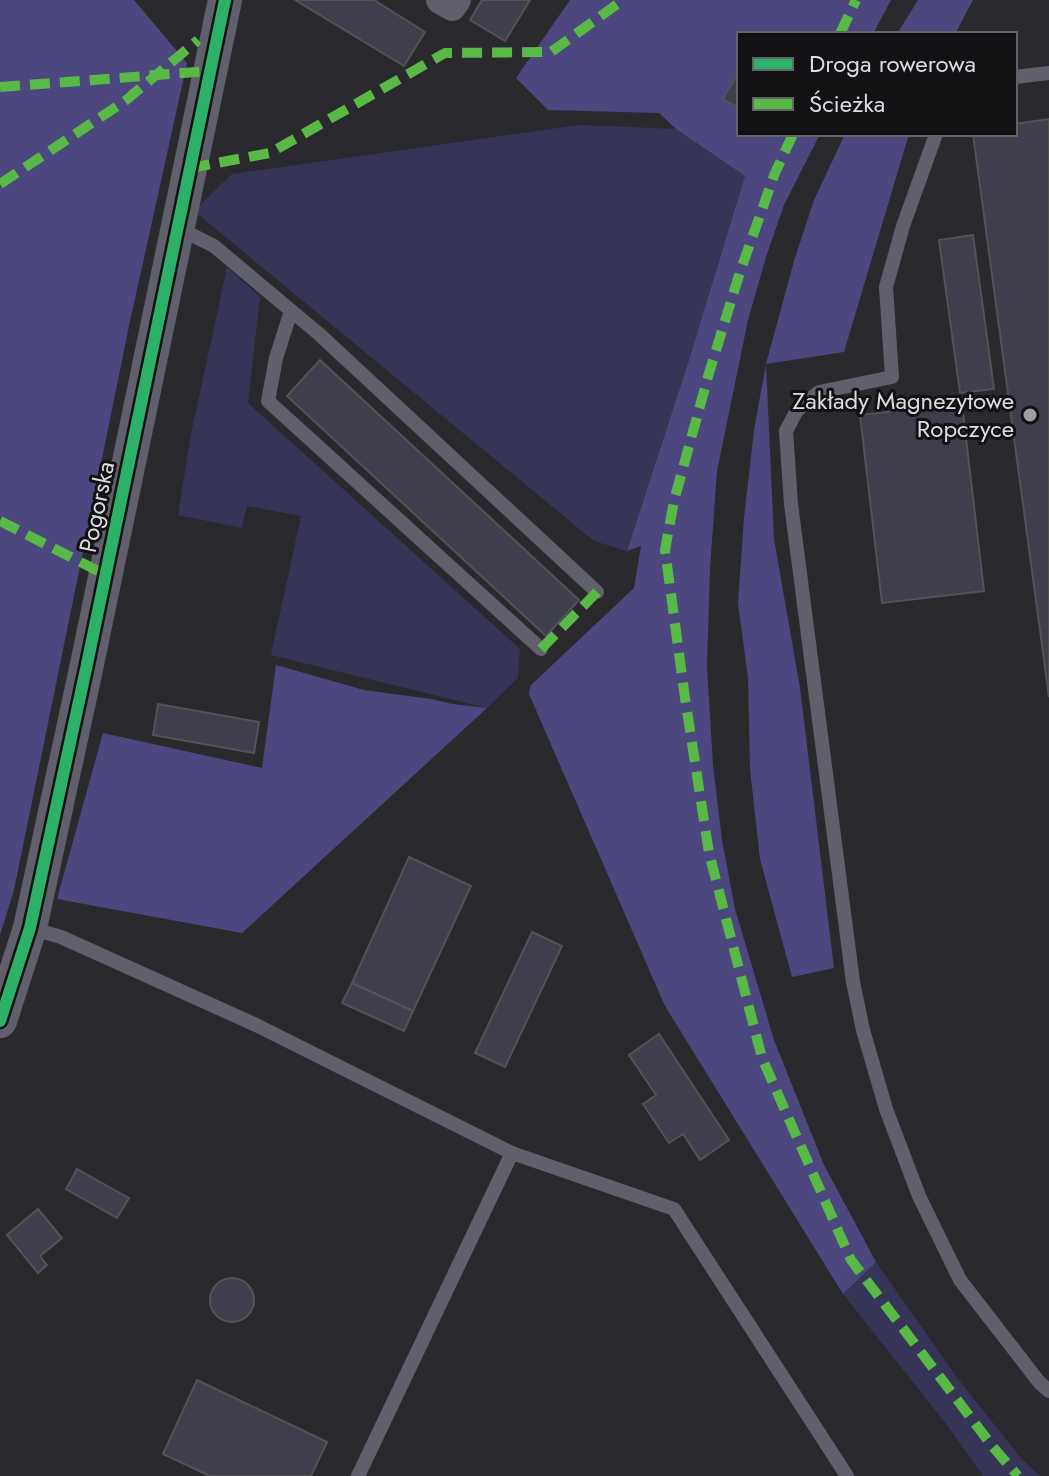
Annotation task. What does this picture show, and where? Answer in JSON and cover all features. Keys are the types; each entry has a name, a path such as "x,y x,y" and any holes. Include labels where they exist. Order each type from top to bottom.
{"street":[{"name":"Pogorska","path":"0,1021 30,928 225,0"},
{"path":"440,0 452,7 457,0"}],"lane":[{"path":"1017,77 1049,73"},
{"path":"935,136 903,226 886,287 892,377 819,392 796,412 786,431 791,504 853,982 866,1043 886,1109 919,1196 960,1280 1049,1391"},
{"path":"178,228 214,246 319,334 597,592"},
{"path":"291,311 276,358 268,401 541,649"},
{"path":"30,928 61,937 256,1025 512,1153 674,1209 847,1476"},
{"path":"358,1476 512,1153"}],"shaded area":[{"path":"0,0 134,0 187,63 129,326 14,890 0,935"},
{"path":"570,0 891,0 874,32 737,32 737,136 819,136 784,205 748,320 717,471 710,568 707,667 713,765 722,840 735,909 774,1040 824,1165 876,1262 843,1294 665,1006 529,694 531,685 634,588 641,546 627,551 745,176 676,129 659,113 548,110 516,78"},
{"path":"918,0 973,0 956,32 898,32"},
{"path":"579,125 676,129 745,176 627,551 594,541 194,211 232,174"},
{"path":"844,136 908,136 844,352 766,364 814,200"},
{"path":"227,267 260,297 248,403 520,649 518,678 487,708 271,655 301,516 247,506 242,528 178,515 191,434"},
{"path":"766,364 774,539 800,688 834,968 792,977 760,859 750,769 748,678 738,603 754,430"},
{"path":"276,665 364,690 487,708 242,933 57,899 103,733 262,768"},
{"path":"876,1262 958,1379 1021,1458 1040,1476 983,1476 947,1425 843,1294"}],"building":[{"path":"295,0 374,0 425,32 404,66"},
{"path":"482,0 530,0 505,41 470,20"},
{"path":"737,74 737,107 723,99"},
{"name":"Zakłady Magnezytowe Ropczyce","path":"1049,119 1049,697 973,136 1017,136 1017,124"},
{"path":"973,235 994,389 960,393 939,240"},
{"path":"320,360 579,600 546,636 287,396"},
{"path":"962,404 984,591 882,603 860,415"},
{"path":"158,704 259,722 254,753 153,735"},
{"path":"409,857 471,886 413,1011 352,983"},
{"path":"532,932 562,946 505,1067 475,1053"},
{"path":"352,983 413,1011 404,1031 342,1003"},
{"path":"659,1034 729,1140 700,1160 683,1134 669,1143 643,1104 656,1095 629,1055"},
{"path":"77,1169 129,1198 117,1218 66,1189"},
{"path":"38,1209 62,1238 40,1256 47,1265 38,1273 7,1235"},
{"path":"232,1278 248,1284 254,1300 248,1316 232,1322 216,1316 210,1300 216,1284"},
{"path":"197,1380 327,1442 311,1476 210,1476 163,1454"}],"marked path":[{"path":"190,168 270,153 445,53 551,52 623,0"},
{"path":"841,32 856,0"},
{"path":"0,184 125,101 198,40"},
{"path":"0,87 210,71"},
{"path":"792,136 775,173 740,272 674,501 665,550 709,853 762,1058 851,1260 1018,1476"},
{"path":"0,521 106,575"},
{"path":"541,649 597,592"}],"cycle path":[{"path":"0,1021 30,928 225,0"}],"place":[{"name":"Zakłady Magnezytowe Ropczyce","path":"1030,415"}]}
